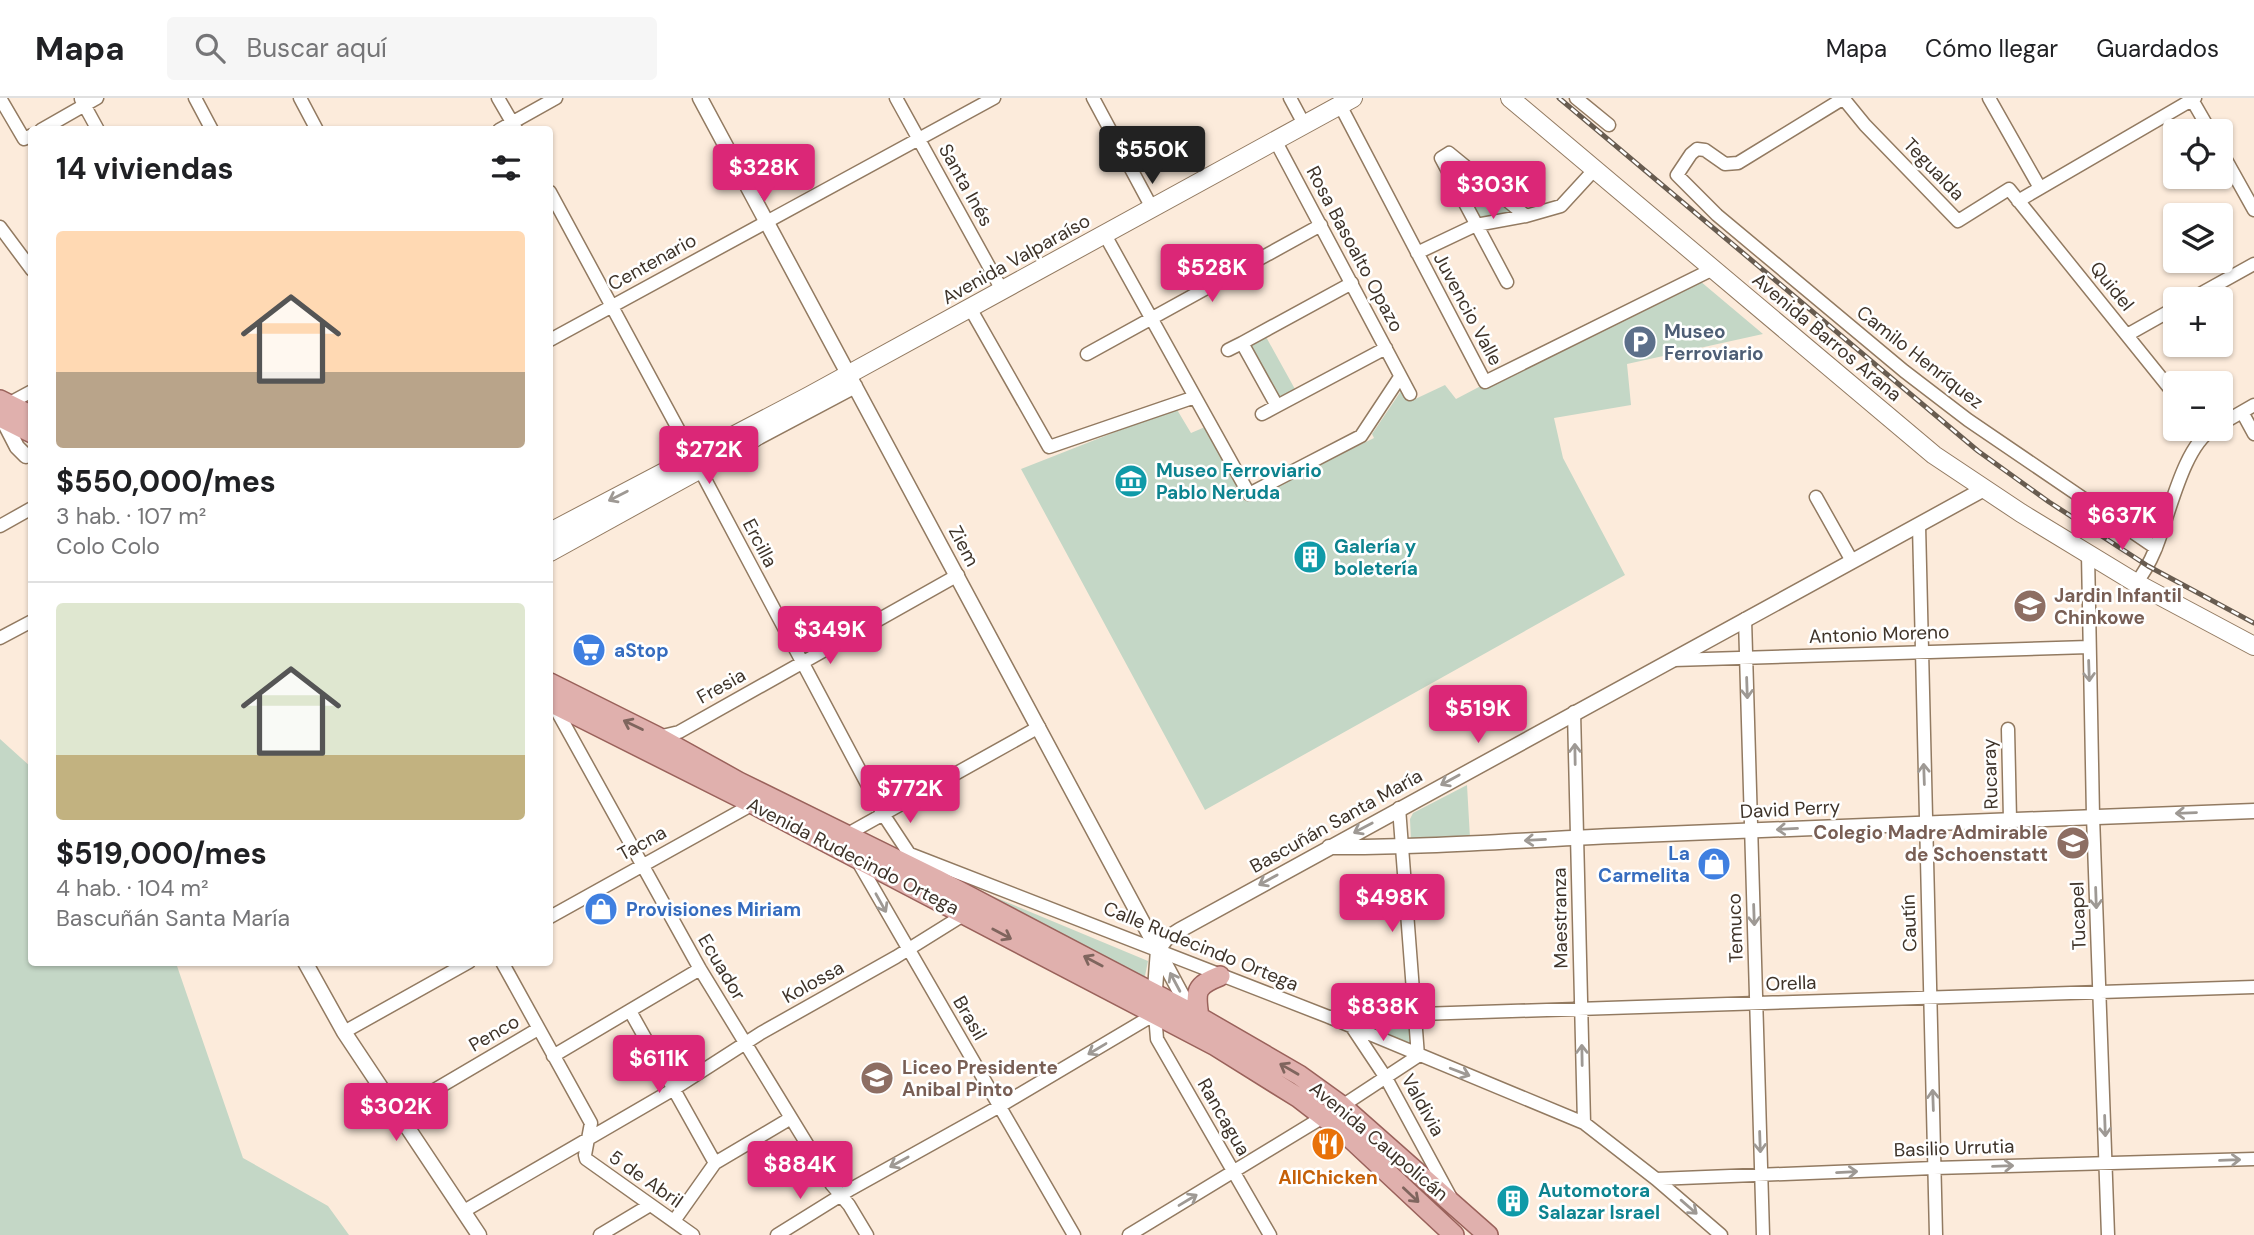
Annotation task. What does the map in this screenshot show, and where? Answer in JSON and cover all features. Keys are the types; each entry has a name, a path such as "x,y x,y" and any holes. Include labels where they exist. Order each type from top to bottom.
{"main road":[{"name":"Avenida Barros Arana","path":"1510,98 1934,455 2136,583 2254,646"},
{"name":"Avenida Valparaíso","path":"553,550 809,396 852,380 970,308 1346,102"},
{"name":"Avenida Valparaíso","path":"553,531 744,444 809,396"},
{"path":"2,410 28,425"},
{"name":"Avenida Barros Arana","path":"2136,583 2141,590 2254,660"},
{"name":"Avenida Rudecindo Ortega","path":"553,684 1153,993"},
{"name":"Avenida Rudecindo Ortega","path":"556,710 753,804 1155,1014"},
{"path":"1196,1015 1198,990 1202,984 1220,976"},
{"name":"Avenida Caupolicán","path":"1153,993 1299,1075 1342,1106 1488,1235"},
{"name":"Avenida Caupolicán","path":"1155,1014 1214,1045 1299,1098 1347,1135 1456,1235"},
{"path":"1299,1098 1328,1107 1342,1106"},
{"path":"1456,1235 1481,1235"}],"street":[{"path":"0,98 28,137"},
{"path":"47,126 83,102 97,98"},
{"path":"195,98 210,126"},
{"path":"300,98 315,126"},
{"path":"498,98 514,126 556,98"},
{"name":"Ziem","path":"700,98 1158,950 1196,1015"},
{"name":"Santa Inés","path":"896,98 1002,290"},
{"name":"Centenario","path":"553,338 994,98"},
{"path":"1093,98 1152,208"},
{"path":"1290,98 1304,124"},
{"path":"1576,98 1609,125"},
{"path":"1846,101 1862,98"},
{"path":"1989,98 2040,188"},
{"path":"2018,201 2192,99 2203,119"},
{"name":"Camilo Henríquez","path":"1846,101 1738,163 1725,164 1705,150 1697,149 1677,175 1717,215 1904,371 1977,426 2156,548"},
{"name":"Tegualda","path":"1846,101 1958,221 2009,189"},
{"path":"83,102 96,126"},
{"name":"Juvencio Valle","path":"1346,102 1417,253 1485,382 1713,269"},
{"name":"Rosa Basoalto Opazo","path":"1275,140 1410,394"},
{"path":"1507,282 1441,158 1449,153 1526,216"},
{"path":"1417,253 1476,225 1526,216 1561,206 1595,169"},
{"path":"2233,172 2254,210"},
{"name":"Quidel","path":"2009,189 2163,380"},
{"name":"Ercilla","path":"553,198 883,814 921,873"},
{"path":"1087,354 1321,225"},
{"path":"0,227 28,265"},
{"path":"1105,235 1249,494 1361,436 1400,377"},
{"path":"2213,287 2254,264"},
{"path":"1228,350 1352,283"},
{"path":"970,308 1049,447 1195,397"},
{"path":"2127,335 2163,315"},
{"path":"1242,343 1277,406"},
{"path":"1262,414 1386,348"},
{"name":"Avenida Valparaíso","path":"744,444 852,380"},
{"path":"28,394 2,410 17,447 28,461"},
{"path":"2248,408 2254,434"},
{"path":"28,433 24,442 28,458"},
{"path":"2136,583 2156,548 2192,451 2199,441"},
{"name":"Bascuñán Santa María","path":"1158,950 1166,939 1180,930 1328,847 1984,489"},
{"path":"1816,497 1852,561"},
{"path":"0,526 28,510"},
{"name":"Cautín","path":"1919,525 1936,1235"},
{"name":"Tucapel","path":"2088,554 2093,816 2108,1235"},
{"name":"Fresia","path":"658,737 671,735 686,727 958,575"},
{"name":"Temuco","path":"1745,619 1763,1235"},
{"path":"0,638 28,623"},
{"name":"Antonio Moreno","path":"1671,660 2089,647"},
{"name":"Ecuador","path":"556,710 700,969 867,1235"},
{"name":"Maestranza","path":"1574,712 1584,1123"},
{"name":"Fresia","path":"686,727 687,753"},
{"path":"846,835 1039,727"},
{"name":"Rucaray","path":"2008,729 2010,819"},
{"name":"Tacna","path":"553,915 753,804"},
{"name":"Valdivia","path":"1399,808 1418,1056"},
{"name":"David Perry","path":"1328,847 1402,848 1577,837 2254,811"},
{"name":"Calle Rudecindo Ortega","path":"910,854 1329,1017 1584,1123 1656,1179 1721,1235"},
{"name":"Brasil","path":"855,856 1074,1235"},
{"name":"Kolossa","path":"464,1211 965,914"},
{"path":"777,1235 840,1195 1000,1106 1155,1014 1153,993 1158,950"},
{"path":"307,966 344,1032 479,1235"},
{"path":"344,1032 462,966"},
{"name":"5 de Abril","path":"504,966 591,1123 586,1160 693,1235"},
{"path":"553,1056 700,969"},
{"name":"Orella","path":"1329,1017 2254,987"},
{"path":"630,1012 715,1163"},
{"name":"Rancagua","path":"1155,1014 1157,1039 1270,1235"},
{"name":"Valdivia","path":"1352,1027 1386,1078 1456,1205"},
{"name":"Penco","path":"397,1112 538,1029"},
{"path":"1342,1106 1418,1056"},
{"path":"1129,1235 1324,1117"},
{"path":"674,1222 715,1163 792,1118"},
{"name":"Basilio Urrutia","path":"1656,1179 2254,1159"},
{"path":"600,1235 650,1205"}],"green space":[{"path":"1449,160 1515,211 1478,218"},
{"path":"1700,281 1763,334 1627,364 1631,405 1554,418 1563,458 1625,575 1205,810 1021,469 1176,408 1191,433 1205,427 1245,501 1374,438 1372,434 1403,388 1411,401 1445,385 1456,399 1517,367"},
{"path":"1265,335 1296,391 1278,401 1248,345"},
{"path":"0,739 28,764 28,966 177,966 243,1158 328,1206 349,1235 0,1235"},
{"path":"1467,785 1470,838 1411,842 1410,819 1413,813"},
{"path":"919,861 992,896 1148,961 1144,981"},
{"path":"1410,1018 1411,1047 1353,1021"}],"railway":[{"path":"1559,98 1978,451 2049,502 2148,566 2254,623"}],"place":[{"name":"Museo Ferroviario","path":"1640,342"},
{"name":"Museo Ferroviario Pablo Neruda","path":"1131,481"},
{"name":"Galería y boletería","path":"1310,557"},
{"name":"Jardin Infantil Chinkowe","path":"2030,606"},
{"name":"aStop","path":"589,650"},
{"name":"Colegio Madre Admirable de Schoenstatt","path":"2073,843"},
{"name":"La Carmelita","path":"1714,864"},
{"name":"Provisiones Miriam","path":"601,909"},
{"name":"Liceo Presidente Anibal Pinto","path":"877,1078"},
{"name":"AllChicken","path":"1328,1144"},
{"name":"Automotora Salazar Israel","path":"1513,1201"}]}
